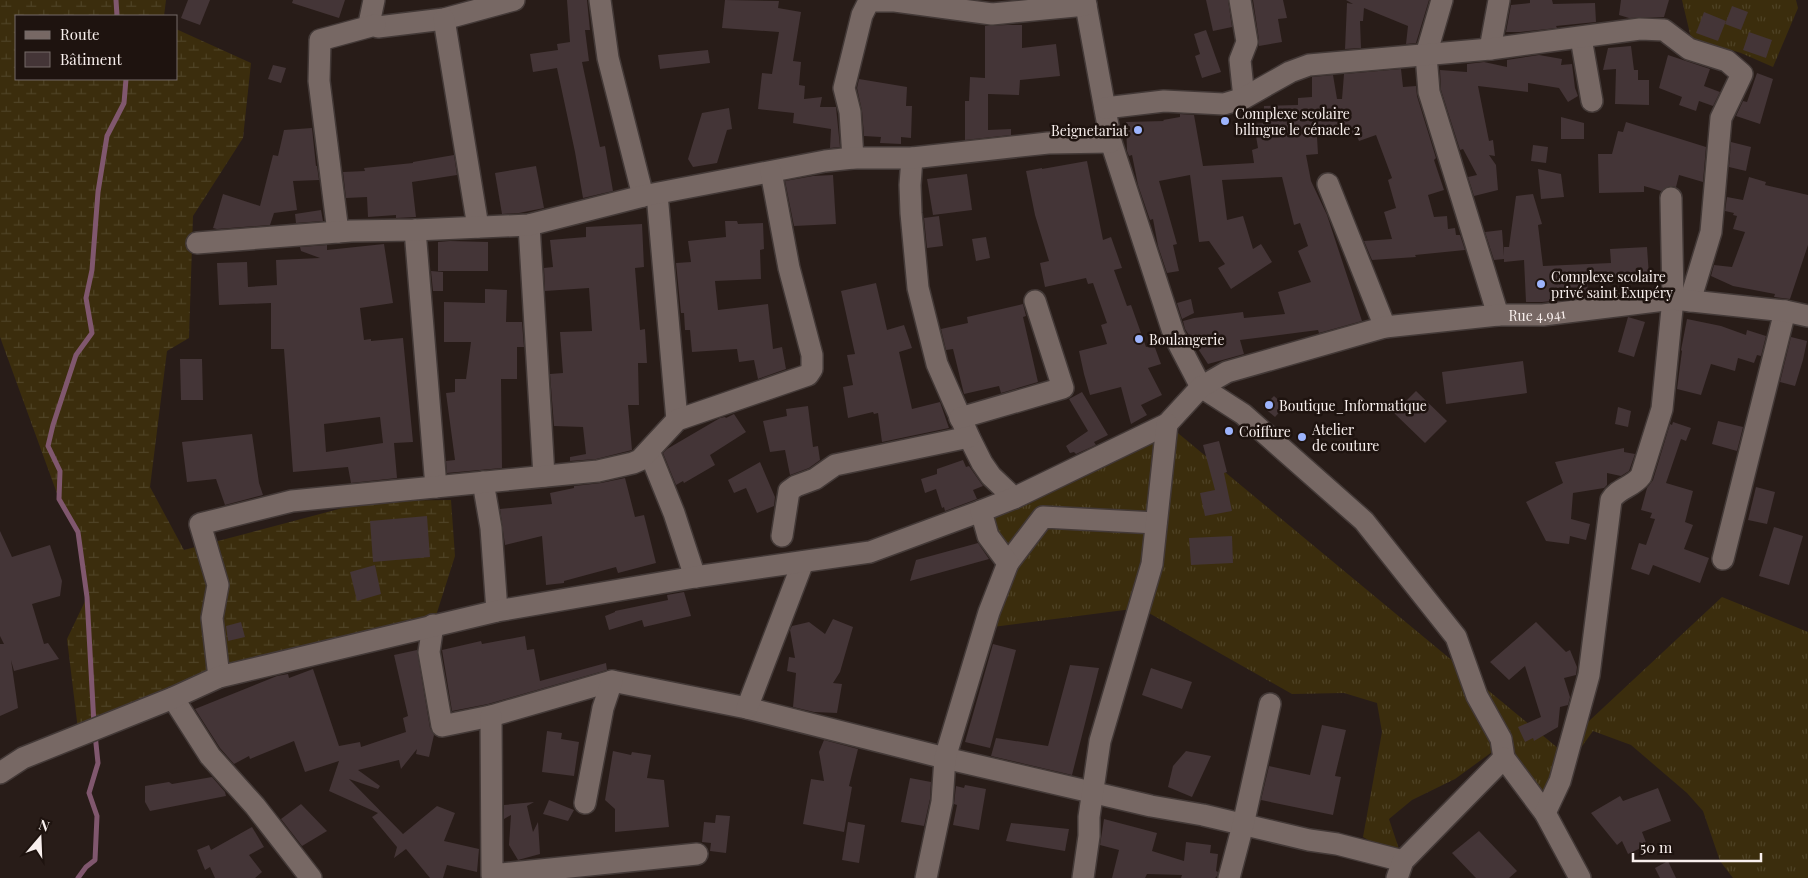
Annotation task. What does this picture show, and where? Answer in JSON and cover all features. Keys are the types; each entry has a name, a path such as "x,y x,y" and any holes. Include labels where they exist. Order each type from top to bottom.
{"street":[{"path":"374,0 370,18 374,25"},
{"path":"338,232 319,81 320,40 374,25 378,27 444,19 514,0"},
{"path":"600,0 608,58 650,195 677,420"},
{"path":"1240,0 1247,42 1240,60 1244,98"},
{"path":"1442,0 1426,55 1429,92 1498,314"},
{"path":"1490,49 1499,0"},
{"path":"853,158 850,112 844,88 867,2 895,1 992,14 1085,2 1112,142 1174,336 1201,387 1243,414 1364,521 1456,636 1477,696 1501,739 1504,758 1545,813 1580,878"},
{"path":"444,19 478,228"},
{"path":"1105,108 1164,102 1224,104 1244,98 1290,72 1309,65 1490,49 1640,29 1664,30 1689,49 1726,61 1736,67 1742,74 1721,118 1711,232 1681,300 1662,409 1642,476 1636,482 1615,493 1611,500 1589,675 1560,781 1545,813"},
{"path":"1581,38 1592,100"},
{"path":"196,243 338,232 529,225 650,195 825,161 853,158 912,158 1048,144 1112,142"},
{"path":"912,158 910,185 911,213 918,288 937,364 982,463 991,476 1014,498"},
{"path":"219,677 212,618 218,585 200,524 292,500 598,471 633,463 640,460 677,420 808,375 812,368 812,355 789,268 771,172"},
{"path":"1328,184 1385,328"},
{"path":"1671,198 1681,300"},
{"path":"529,225 544,476"},
{"path":"415,230 436,487"},
{"name":"Rue 4.941","path":"1167,424 1201,387 1227,372 1385,328 1498,314 1543,315 1681,300 1785,311 1808,316"},
{"path":"960,418 1063,388 1035,301"},
{"path":"1723,559 1785,311"},
{"path":"0,773 23,758 173,698 219,677 497,611 694,577 870,552 1014,498 1167,424"},
{"path":"1083,878 1089,836 1088,817 1100,741 1152,564 1167,424"},
{"path":"782,536 790,491 796,486 815,479 835,465 969,437"},
{"path":"649,451 674,513 694,577"},
{"path":"483,482 491,528 497,611"},
{"path":"981,511 988,536 1008,563"},
{"path":"926,878 942,802 945,758 989,612 1008,563 1043,517 1156,523"},
{"path":"747,708 803,562"},
{"path":"433,626 429,652 442,726 492,716 612,681 747,708 945,758 1151,806 1203,815 1309,840 1337,844 1400,870 1504,758"},
{"path":"585,803 603,708 612,681"},
{"path":"173,698 210,756 254,806 311,878"},
{"path":"1229,878 1270,704"},
{"path":"492,716 492,875 697,854"}],"green space":[{"path":"0,0 166,0 164,15 15,15 15,80 178,80 178,30 251,63 243,138 193,216 189,338 167,351 150,487 184,550 369,501 451,500 455,556 433,625 174,700 79,738 67,639 87,597 78,533 59,499 0,337"},
{"path":"1682,0 1796,0 1798,8 1773,67 1741,53 1691,38"},
{"path":"1167,424 1559,749 1722,597 1808,632 1808,878 1733,878 1720,861 1703,811 1687,793 1631,745 1593,731 1536,810 1499,747 1455,779 1412,800 1389,819 1403,861 1363,837 1382,732 1377,703 1344,693 1292,694 1140,608 985,628 1008,563 981,511"}],"building":[{"path":"188,0 210,0 200,25 181,18"},
{"path":"293,0 345,0 339,18 292,3"},
{"path":"567,0 587,0 590,30 585,30 589,61 582,62 600,147 605,146 613,191 583,198 557,68 533,72 530,54 558,50 557,44 570,42"},
{"path":"725,0 779,1 778,8 801,12 793,61 801,62 799,85 805,86 804,99 822,97 820,107 836,107 840,147 830,148 831,129 793,123 794,113 758,109 762,73 772,74 779,32 722,28"},
{"path":"1206,0 1228,0 1232,27 1213,31"},
{"path":"1253,0 1283,0 1287,18 1278,19 1282,42 1259,46"},
{"path":"1346,0 1429,0 1416,43 1406,44 1408,26 1364,8 1363,21 1360,21 1361,48 1345,49 1347,3 1353,4"},
{"path":"1530,0 1552,0 1553,4 1595,3 1596,22 1556,26 1557,28 1506,32 1511,5 1530,3"},
{"path":"1621,0 1669,0 1664,17 1629,18 1619,15"},
{"path":"1732,6 1748,12 1741,30 1725,24"},
{"path":"1704,12 1726,21 1718,41 1696,33"},
{"path":"1022,25 1022,48 1056,44 1060,76 1020,80 1019,95 988,94 988,130 1011,129 1011,135 965,140 965,101 969,101 970,77 985,78 985,26"},
{"path":"1206,30 1221,72 1202,78 1195,56 1200,54 1194,34"},
{"path":"1749,32 1772,40 1766,58 1743,50"},
{"path":"1631,46 1634,70 1638,70 1638,80 1649,80 1649,105 1615,104 1616,69 1603,70 1608,48"},
{"path":"708,50 710,63 660,69 658,55"},
{"path":"1539,55 1562,59 1561,65 1572,64 1578,96 1568,102 1559,88 1528,83 1528,92 1478,86 1489,141 1493,140 1495,156 1489,155 1496,165 1498,190 1474,196 1468,177 1477,175 1463,149 1460,150 1441,90 1440,70 1467,72 1467,64 1484,62 1507,67 1507,60"},
{"path":"1668,55 1710,69 1704,86 1720,92 1713,106 1699,101 1696,111 1679,105 1682,97 1659,88"},
{"path":"273,65 286,68 281,83 268,79"},
{"path":"1401,69 1403,87 1416,86 1417,96 1436,158 1434,160 1444,190 1428,195 1434,217 1447,216 1448,229 1455,228 1456,235 1460,235 1465,250 1415,255 1416,257 1372,260 1364,241 1392,239 1384,212 1396,208 1388,180 1392,178 1376,135 1359,141 1356,134 1317,137 1318,154 1306,155 1311,181 1327,215 1362,321 1319,333 1318,330 1240,340 1244,354 1208,364 1185,329 1183,321 1243,312 1244,318 1285,314 1278,292 1311,282 1298,251 1308,246 1300,223 1294,225 1282,177 1222,180 1227,220 1243,216 1253,249 1261,244 1272,262 1231,289 1218,268 1225,264 1209,241 1199,242 1190,175 1159,181 1177,244 1173,245 1179,271 1167,273 1158,246 1153,219 1150,220 1138,185 1132,155 1129,156 1127,151 1126,122 1164,121 1180,117 1180,114 1194,115 1203,166 1254,163 1252,150 1258,148 1254,124 1264,123 1264,106 1298,105 1298,98 1312,97 1312,77 1333,75 1337,99 1342,99 1344,74"},
{"path":"1757,73 1773,79 1760,124 1736,116 1743,101 1747,102"},
{"path":"859,79 907,87 906,106 912,106 911,138 901,137 901,144 880,143 881,137 864,136 862,111 857,88"},
{"path":"729,108 732,129 727,130 717,163 693,167 688,159 702,113"},
{"path":"1561,117 1584,123 1584,139 1561,139"},
{"path":"1626,122 1706,147 1703,182 1679,175 1676,187 1670,186 1661,191 1644,186 1644,192 1599,193 1598,154 1612,154 1618,131 1623,132"},
{"path":"312,128 319,180 293,181 297,210 274,213 270,225 213,228 223,194 260,206 273,155 278,156 284,130"},
{"path":"1731,142 1751,147 1746,171 1729,167"},
{"path":"1533,145 1548,147 1546,163 1531,161"},
{"path":"454,155 457,175 412,182 416,217 396,218 396,215 368,217 367,197 346,198 343,172 365,171 364,168 413,163"},
{"path":"1087,161 1103,240 1111,237 1122,268 1114,270 1127,306 1131,305 1146,347 1154,345 1161,364 1148,368 1162,395 1141,405 1147,415 1131,424 1121,387 1090,395 1084,374 1079,351 1107,344 1101,325 1107,323 1093,283 1088,284 1086,278 1045,287 1040,263 1049,261 1035,215 1026,171"},
{"path":"536,166 544,208 502,214 495,173"},
{"path":"1538,169 1561,174 1564,197 1541,199"},
{"path":"967,174 972,210 933,215 927,179"},
{"path":"833,175 836,224 794,226 785,181"},
{"path":"1749,177 1766,182 1765,185 1808,195 1808,245 1790,299 1774,297 1775,294 1733,286 1711,276 1714,265 1732,267 1745,232 1733,229 1737,216 1733,215 1734,213 1725,211 1727,197 1743,200"},
{"path":"1533,194 1542,224 1538,225 1543,266 1611,263 1610,249 1647,247 1649,276 1587,279 1588,297 1526,302 1524,260 1504,262 1504,259 1494,260 1485,232 1502,230 1504,256 1504,247 1509,247 1516,196"},
{"path":"321,210 323,221 296,223 295,214"},
{"path":"939,216 943,246 927,248 924,218"},
{"path":"725,221 737,221 738,224 763,223 764,249 760,250 761,279 715,281 718,310 768,304 773,349 782,347 786,369 758,379 754,360 739,362 737,349 692,352 690,330 685,330 684,313 681,313 676,263 691,262 688,241 726,237"},
{"path":"642,224 644,267 635,268 640,330 645,329 647,363 638,363 639,405 628,405 632,450 596,459 570,461 570,457 586,454 583,427 554,426 550,374 563,373 560,332 592,331 589,288 545,291 544,268 553,267 550,240 586,237 586,227"},
{"path":"986,237 990,258 976,261 972,239"},
{"path":"438,242 488,242 488,271 438,271"},
{"path":"384,244 393,303 360,308 364,340 403,338 413,442 394,443 397,478 351,483 348,467 293,472 284,349 271,349 271,303 219,305 217,263 247,262 248,287 277,285 276,260 320,258 301,251 300,247 327,245 327,250","holes":["380,417 383,443 326,452 324,424"]},
{"path":"431,271 443,272 443,291 433,291"},
{"path":"876,283 887,330 904,325 912,348 899,352 912,409 940,402 949,428 882,442 878,413 874,414 873,412 848,418 843,387 853,385 847,355 855,354 841,291"},
{"path":"485,289 507,290 506,322 522,322 524,347 517,347 517,379 501,379 502,468 447,473 446,461 455,460 446,393 455,392 455,379 466,379 471,342 444,342 444,302 485,303"},
{"path":"1191,299 1194,313 1182,319 1177,303"},
{"path":"1023,304 1026,316 1023,317 1038,382 1001,393 999,386 964,394 953,349 946,350 941,329 968,323 967,317"},
{"path":"1628,317 1645,322 1634,357 1618,352"},
{"path":"1687,319 1721,326 1746,335 1747,330 1766,336 1761,356 1757,355 1754,363 1738,358 1735,371 1711,364 1701,395 1677,389 1681,350"},
{"path":"1791,337 1807,341 1795,386 1780,382"},
{"path":"180,359 202,359 203,400 181,400"},
{"path":"1523,361 1527,393 1446,404 1442,372"},
{"path":"1416,391 1447,421 1425,443 1394,413"},
{"path":"1082,392 1108,435 1094,442 1096,445 1076,454 1074,452 1070,453 1066,446 1088,431 1069,399"},
{"path":"1274,396 1285,406 1275,417 1263,407"},
{"path":"808,406 813,447 818,446 820,460 809,468 790,475 785,450 770,452 763,421 787,416 786,409"},
{"path":"1618,407 1631,411 1628,427 1615,424"},
{"path":"734,414 746,432 710,455 715,465 684,483 683,481 676,485 663,453 720,418 726,418"},
{"path":"1718,421 1743,427 1737,451 1712,444"},
{"path":"1673,422 1691,428 1686,441 1681,439 1666,483 1693,491 1685,522 1693,525 1684,549 1709,558 1700,583 1653,565 1649,575 1631,569 1639,543 1646,545 1655,519 1650,518 1652,513 1641,510 1647,488 1653,480 1670,424 1672,425"},
{"path":"252,434 259,483 263,495 225,505 216,479 187,482 182,442"},
{"path":"1219,441 1227,472 1224,473 1232,511 1205,516 1200,493 1215,490 1203,445"},
{"path":"1624,448 1624,452 1635,454 1629,471 1621,476 1607,473 1607,485 1604,488 1573,493 1571,519 1590,524 1586,540 1570,536 1569,544 1546,541 1526,502 1563,483 1555,462"},
{"path":"963,460 966,467 969,466 983,486 973,490 977,499 945,511 944,507 942,508 936,489 925,493 921,479 937,474 937,469"},
{"path":"760,462 775,497 774,506 757,513 746,488 734,493 728,480"},
{"path":"625,478 635,517 644,515 656,563 618,573 616,567 564,581 564,583 546,585 542,536 505,545 500,509 552,504 550,493 574,488 574,486"},
{"path":"1756,487 1775,492 1767,524 1748,520"},
{"path":"427,516 430,557 373,562 370,521"},
{"path":"1774,527 1803,536 1789,585 1759,576"},
{"path":"0,531 12,557 50,545 62,581 60,596 32,604 44,644 48,643 59,659 14,671 11,660 18,708 0,716 0,644 4,644 0,636"},
{"path":"1232,536 1233,563 1191,565 1189,538"},
{"path":"978,543 989,559 910,581 916,560"},
{"path":"375,565 381,594 357,601 350,572"},
{"path":"684,592 691,616 644,627 642,620 609,630 605,616 615,611 668,600 667,595"},
{"path":"833,619 853,627 840,672 833,683 842,684 837,713 814,712 793,707 796,673 787,671 789,657 795,658 790,630 792,626 809,622 825,634"},
{"path":"241,622 245,637 228,641 226,626"},
{"path":"1536,622 1566,652 1570,650 1577,667 1576,675 1564,678 1570,697 1568,705 1560,707 1558,727 1534,741 1533,738 1525,742 1518,727 1541,717 1525,666 1509,680 1490,662"},
{"path":"525,636 527,650 534,649 540,681 606,663 607,670 488,704 452,711 442,650 481,641 482,644"},
{"path":"993,644 1016,650 990,748 965,742"},
{"path":"417,650 430,728 434,735 429,757 416,754 417,749 401,769 399,760 358,770 380,786 378,789 349,779 403,834 437,806 455,813 444,841 479,849 477,872 447,865 443,878 430,878 406,849 394,858 397,847 372,817 378,813 329,791 339,761 305,772 294,741 250,759 249,756 234,764 220,748 195,709 277,676 288,674 289,678 313,669 339,746 360,742 361,747 406,732 403,718 408,716 394,655"},
{"path":"1070,665 1099,668 1072,775 991,756 996,738 1048,746"},
{"path":"1151,668 1192,682 1182,709 1142,695"},
{"path":"1322,725 1346,730 1335,776 1341,777 1333,815 1261,800 1269,766 1310,775"},
{"path":"547,731 562,733 561,739 579,742 574,776 542,772"},
{"path":"824,740 858,749 849,786 852,787 844,832 803,824 811,779 824,781 819,752"},
{"path":"613,751 631,755 632,752 651,755 647,778 664,780 669,827 615,832 615,809 605,800"},
{"path":"1186,751 1211,756 1192,797 1168,787 1173,766"},
{"path":"212,777 225,792 226,796 150,811 145,802 145,786 169,782 172,784"},
{"path":"910,778 931,782 930,799 924,826 901,822"},
{"path":"965,785 986,789 979,830 953,825 957,805 954,804 956,786 964,788"},
{"path":"1658,788 1671,821 1642,832 1647,845 1628,854 1622,841 1617,845 1591,813 1620,796 1623,801"},
{"path":"549,800 574,810 568,821 543,814"},
{"path":"534,802 527,806 533,832 538,822 540,854 518,860 509,845 511,815 504,819 504,805"},
{"path":"301,804 327,831 302,846 281,819"},
{"path":"716,815 730,816 726,853 710,851 711,843 702,842 704,822 715,823"},
{"path":"1104,819 1157,833 1152,851 1184,861 1186,842 1211,845 1210,853 1218,854 1217,876 1215,878 1181,878 1182,875 1147,874 1145,878 1112,878 1119,850 1100,845"},
{"path":"848,822 865,825 859,863 842,860"},
{"path":"1011,823 1069,829 1065,851 1006,841"},
{"path":"252,827 264,847 249,855 262,872 255,878 215,878 210,867 205,870 197,850 209,845 211,850"},
{"path":"1479,831 1517,871 1509,878 1476,878 1452,853"},
{"path":"1668,861 1676,878 1660,878 1655,868"}],"waterway":[{"path":"116,0 117,15"},
{"path":"94,725 87,597 78,532 59,499 60,471 48,446 76,355 92,333 86,298 92,270 98,192 107,136 124,103 126,80"},
{"path":"78,878 86,867 95,860 97,816 89,793 98,763 95,734"}],"place":[{"name":"Complexe scolaire bilingue le cénacle 2","path":"1225,121"},
{"name":"Beignetariat","path":"1138,130"},
{"name":"Complexe scolaire privé saint Exupéry","path":"1541,284"},
{"name":"Boulangerie","path":"1139,339"},
{"name":"Boutique_Informatique","path":"1269,405"},
{"name":"Coiffure","path":"1229,431"},
{"name":"Atelier de couture","path":"1302,437"}]}
